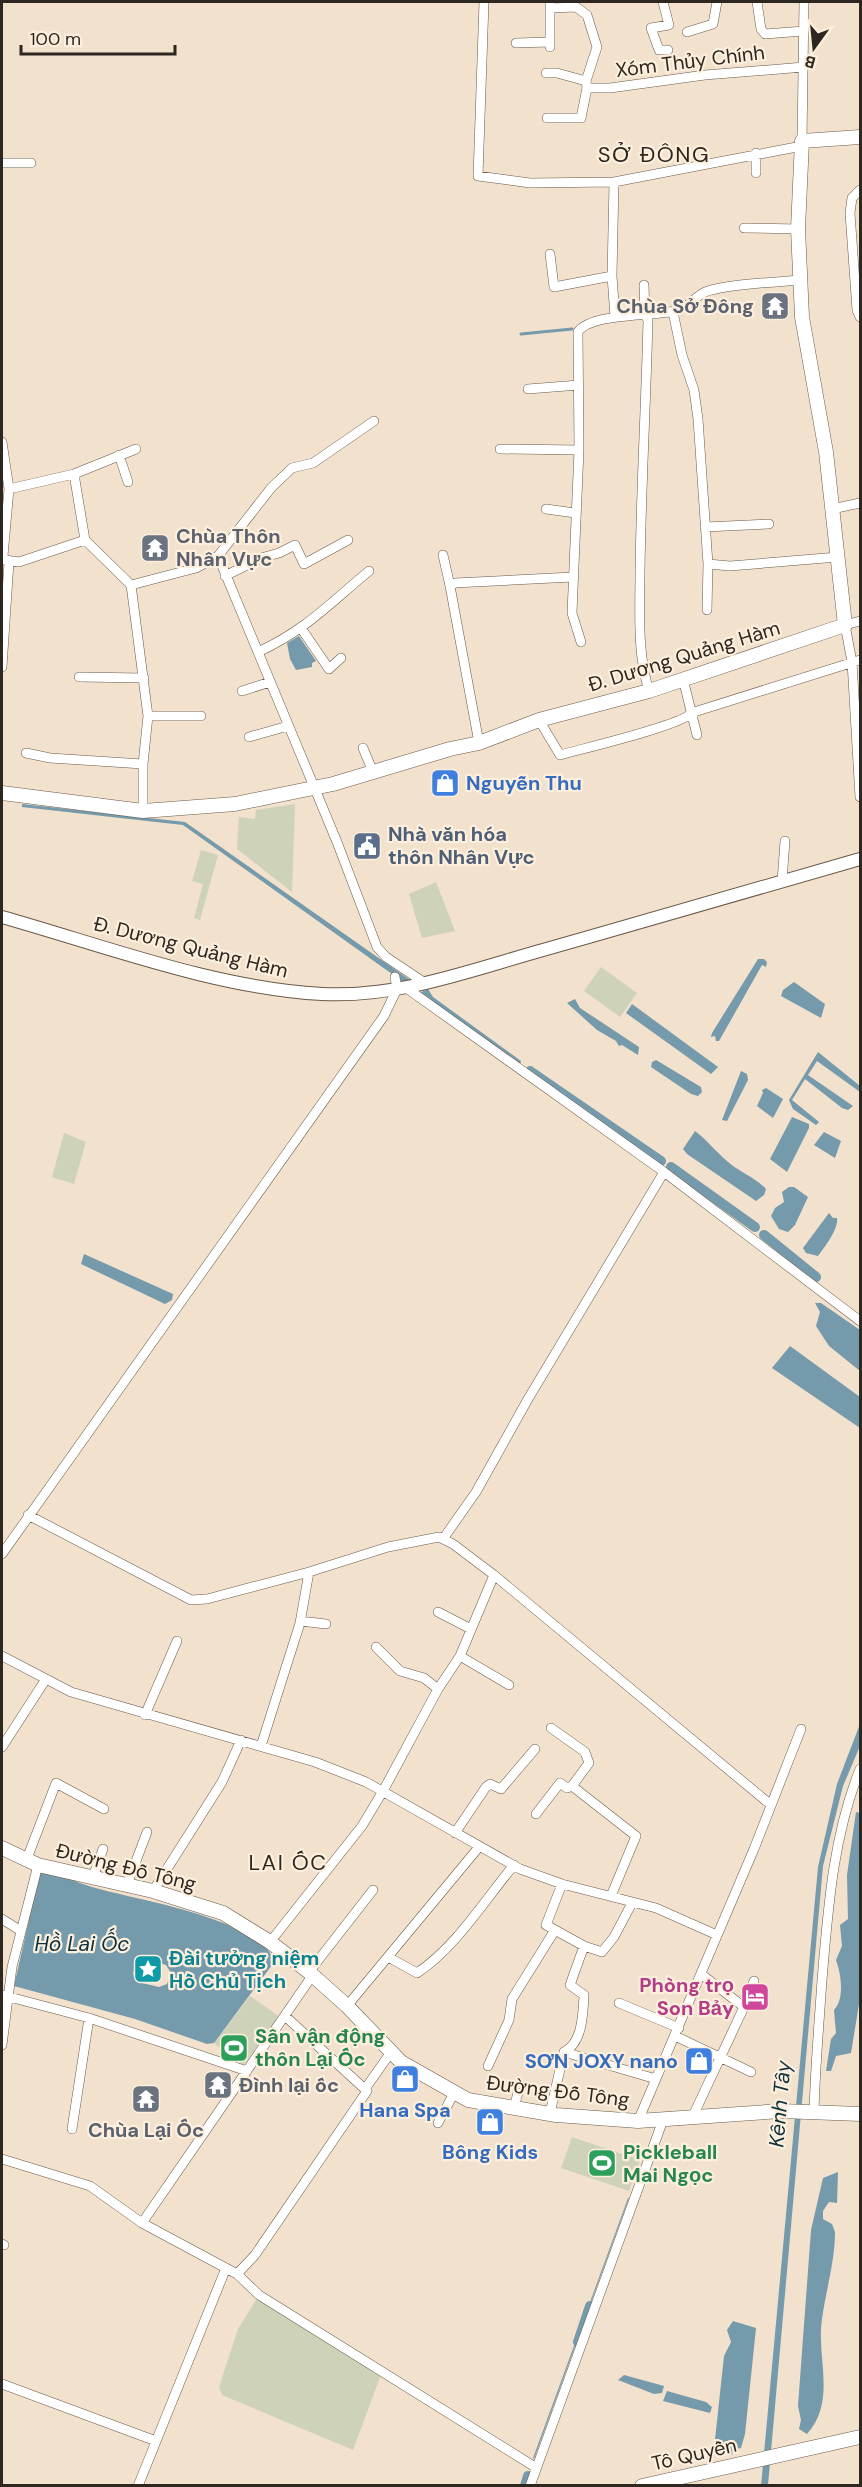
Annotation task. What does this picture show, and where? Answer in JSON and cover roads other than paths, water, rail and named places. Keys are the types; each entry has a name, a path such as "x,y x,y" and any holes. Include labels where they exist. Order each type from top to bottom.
{"main road":[{"path":"845,626 826,452 802,317 798,229 802,144 861,137"},
{"name":"Đ. Dương Quảng Hàm","path":"2,793 143,811 235,804 313,788 335,790 450,749 479,743 539,720 649,691 845,626"},
{"name":"Đường Đỗ Tông","path":"2,1848 32,1863 127,1884 223,1913 270,1942 310,1974 347,2006 401,2062 468,2100 550,2113 638,2121 782,2111 861,2114"},
{"name":"Tô Quyền","path":"642,2486 861,2437"}],"street":[{"path":"484,2 478,176 530,183 614,182 802,144 804,2"},
{"path":"663,2 669,25 651,28 659,51 668,50"},
{"path":"687,32 713,24 717,2"},
{"path":"757,2 761,29 765,34 804,31"},
{"path":"516,43 550,45 550,5"},
{"name":"Xóm Thủy Chính","path":"550,5 576,7 586,15 597,47 586,84"},
{"name":"Xóm Thủy Chính","path":"546,73 610,88 705,75 804,67"},
{"path":"547,118 581,118 586,84"},
{"path":"756,153 756,173"},
{"path":"2,163 31,163"},
{"path":"614,182 612,276 615,317"},
{"path":"861,190 852,198 850,213 857,310 861,317"},
{"path":"744,228 798,229"},
{"path":"550,254 554,287 612,276"},
{"path":"580,642 572,613 579,450 578,332 587,324 615,317 673,312 690,305 704,292 801,280"},
{"path":"644,285 645,315 648,320 640,524 640,634 644,675 649,691"},
{"path":"673,312 695,399 708,564 707,610"},
{"path":"528,389 579,385"},
{"path":"131,585 196,567 218,556 271,488 292,468 313,463 374,422"},
{"path":"2,442 9,489 3,556 9,562 19,562 85,540"},
{"path":"9,489 74,474 136,449"},
{"path":"500,449 579,450"},
{"path":"119,454 128,482"},
{"path":"74,474 85,540 131,585 148,716 143,764 143,811"},
{"path":"832,509 861,503"},
{"path":"546,509 575,513"},
{"path":"705,527 769,524"},
{"path":"225,576 261,558 279,554 295,545 304,564 348,540"},
{"path":"443,555 479,743"},
{"path":"218,556 381,952 425,983"},
{"path":"708,564 730,566 838,557"},
{"path":"2,667 9,562"},
{"path":"258,652 302,628 323,613 369,571"},
{"path":"450,586 455,583 493,579 573,577"},
{"path":"861,621 845,626 856,661 861,797"},
{"path":"302,628 328,669 341,658"},
{"path":"539,720 560,755 667,724 688,717 691,713 856,661"},
{"path":"79,677 144,678"},
{"path":"684,679 697,735"},
{"path":"242,690 270,682"},
{"path":"148,716 201,716"},
{"path":"249,737 288,726"},
{"path":"363,748 376,775"},
{"path":"26,753 50,758 143,764"},
{"path":"782,881 785,841"},
{"name":"Đ. Dương Quảng Hàm","path":"2,917 189,970 272,990 324,994 425,983 861,859"},
{"path":"2,1554 384,1016 399,985 664,1172 861,1321"},
{"path":"443,1539 476,1492 528,1399 664,1172"},
{"path":"28,1515 191,1600 207,1599 309,1572 388,1547 427,1538 443,1539 494,1575 771,1805"},
{"path":"261,1746 300,1621 309,1572"},
{"path":"270,1942 362,1826 438,1689 460,1656 494,1575"},
{"path":"438,1612 471,1629"},
{"path":"300,1621 326,1624"},
{"path":"145,1715 177,1641"},
{"path":"376,1647 400,1671 424,1678 438,1689"},
{"path":"2,1656 71,1692 315,1762 383,1791 514,1865 562,1884 656,1908 717,1935"},
{"path":"460,1656 509,1685"},
{"path":"2,1747 46,1679"},
{"path":"536,1814 560,1783 567,1788 572,1786 589,1763 585,1752 551,1728"},
{"path":"638,2121 677,2032 801,1729"},
{"path":"153,1891 222,1782 241,1740"},
{"path":"455,1833 486,1787 490,1784 501,1789 535,1749"},
{"path":"813,2113 827,1925 839,1837 849,1797 861,1769"},
{"path":"2,2045 4,1996 21,1931 32,1863 56,1783 104,1809"},
{"path":"572,1786 636,1836 611,1896"},
{"path":"127,1884 147,1832"},
{"path":"347,2006 390,1958 479,1847"},
{"path":"93,1877 103,1849"},
{"path":"390,1958 417,1973 426,1967 452,1941 514,1865"},
{"path":"562,1884 546,1925 584,1946 602,1952 614,1937 632,1903"},
{"path":"142,2223 285,2016 310,1974 373,1890"},
{"path":"2,1920 21,1931"},
{"path":"488,2066 509,2019 512,1999 555,1930"},
{"path":"564,2052 569,2050 578,2035 582,2022 584,1995 570,1985 584,1946"},
{"path":"701,1974 744,2007"},
{"path":"692,2118 754,1981"},
{"path":"4,1996 90,2018 247,2071"},
{"path":"619,2003 751,2072"},
{"path":"237,2274 255,2255 367,2091 285,2016"},
{"path":"72,2129 90,2018"},
{"path":"364,2089 391,2052"},
{"path":"564,2052 656,2079"},
{"path":"550,2113 564,2052"},
{"path":"438,2123 454,2093"},
{"path":"514,2107 518,2093"},
{"path":"530,2486 663,2120"},
{"path":"2,2158 90,2186 142,2223 237,2274 259,2295 536,2467"},
{"path":"138,2486 226,2268"},
{"path":"2,2384 156,2441"}],"water":[{"path":"299,636 316,661 312,663 312,667 296,670 290,659 287,643"},
{"path":"22,804 185,822 410,980 406,984 183,825 22,807"},
{"path":"758,959 764,959 767,962 766,967 762,965 719,1041 716,1041 715,1036 711,1037 712,1033"},
{"path":"794,982 825,1004 821,1018 781,996 783,990"},
{"path":"428,989 433,997 521,1061 520,1064 419,993"},
{"path":"575,999 580,1008 639,1047 638,1055 622,1045 619,1046 616,1041 597,1030 567,1003"},
{"path":"632,1004 718,1067 711,1074 626,1013"},
{"path":"818,1052 860,1086 860,1092 817,1061 808,1075 853,1106 848,1110 842,1108 805,1079 792,1100 819,1122 816,1125 793,1109 789,1100"},
{"path":"656,1060 701,1087 702,1092 698,1096 691,1094 651,1067 652,1062"},
{"path":"741,1071 747,1074 748,1080 727,1121 722,1120"},
{"path":"766,1088 783,1099 773,1118 757,1106 763,1093 762,1090"},
{"path":"792,1117 809,1124 809,1128 787,1172 770,1159"},
{"path":"695,1131 732,1165 762,1185 766,1189 764,1195 756,1201 687,1154 683,1149"},
{"path":"824,1132 841,1141 835,1158 814,1145"},
{"path":"789,1187 794,1187 808,1197 795,1225 788,1232 779,1229 771,1216 775,1208 784,1202 782,1192"},
{"path":"829,1213 833,1218 837,1218 831,1237 818,1256 806,1253 803,1248"},
{"path":"84,1254 173,1294 172,1300 165,1304 81,1264"},
{"path":"815,1303 821,1303 860,1330 860,1371 829,1346 816,1326 820,1312"},
{"path":"790,1346 860,1397 860,1428 772,1368"},
{"path":"860,1724 860,1746 843,1786 823,1866 768,2485 761,2486 818,1867 837,1784"},
{"path":"856,1812 860,1813 860,1998 851,2053 836,2056 831,2071 826,2071 831,2039 836,2033 834,2010 841,1993 836,1960 842,1946 840,1925 848,1919 847,1875"},
{"name":"Hồ Lai Ốc","path":"41,1867 92,1887 192,1912 220,1922 244,1933 263,1946 275,1961 214,2043 207,2044 135,2019 14,1986","holes":["145,1959 166,1965 171,1973 167,1984 159,1987 138,1982 133,1974 136,1962"]},
{"path":"838,2172 837,2203 829,2202 823,2211 823,2219 832,2224 835,2232 834,2254 822,2319 823,2393 816,2421 807,2434 799,2429 801,2420 798,2406 811,2230 823,2178"},
{"path":"629,2198 534,2459 533,2458"},
{"path":"733,2321 756,2328 745,2434 741,2448 733,2450 732,2455 714,2449 724,2356 731,2342 727,2330"},
{"path":"624,2375 664,2386 662,2393 654,2394 618,2380"},
{"path":"667,2391 706,2402 712,2407 710,2413 663,2401"}],"waterway":[{"path":"521,334 572,329"},
{"path":"530,1071 661,1161"},
{"path":"671,1167 755,1227"},
{"path":"764,1235 816,1277"},
{"path":"578,2342 590,2306"},
{"path":"525,2486 528,2476"}],"place":[{"name":"Chùa Sở Đông","path":"775,306"},
{"name":"Chùa Thôn Nhân Vực","path":"155,548"},
{"name":"Nguyễn Thu","path":"445,783"},
{"name":"Nhà văn hóa thôn Nhân Vực","path":"367,846"},
{"name":"Đài tưởng niệm Hồ Chủ Tịch","path":"148,1969"},
{"name":"Phòng trọ Son Bảy","path":"755,1997"},
{"name":"Sân vận động thôn Lại Ốc","path":"234,2048"},
{"name":"SƠN JOXY nano","path":"699,2061"},
{"name":"Hana Spa","path":"405,2079"},
{"name":"Đình lại ốc","path":"218,2085"},
{"name":"Chùa Lại Ốc","path":"146,2099"},
{"name":"Bông Kids","path":"490,2122"},
{"name":"Pickleball Mai Ngọc","path":"602,2163"}],"district":[{"name":"SỞ ĐÔNG","path":"654,154"},
{"name":"LAI ỐC","path":"288,1862"}],"water label":[{"name":"Kênh Tây","path":"780,2104"}]}
